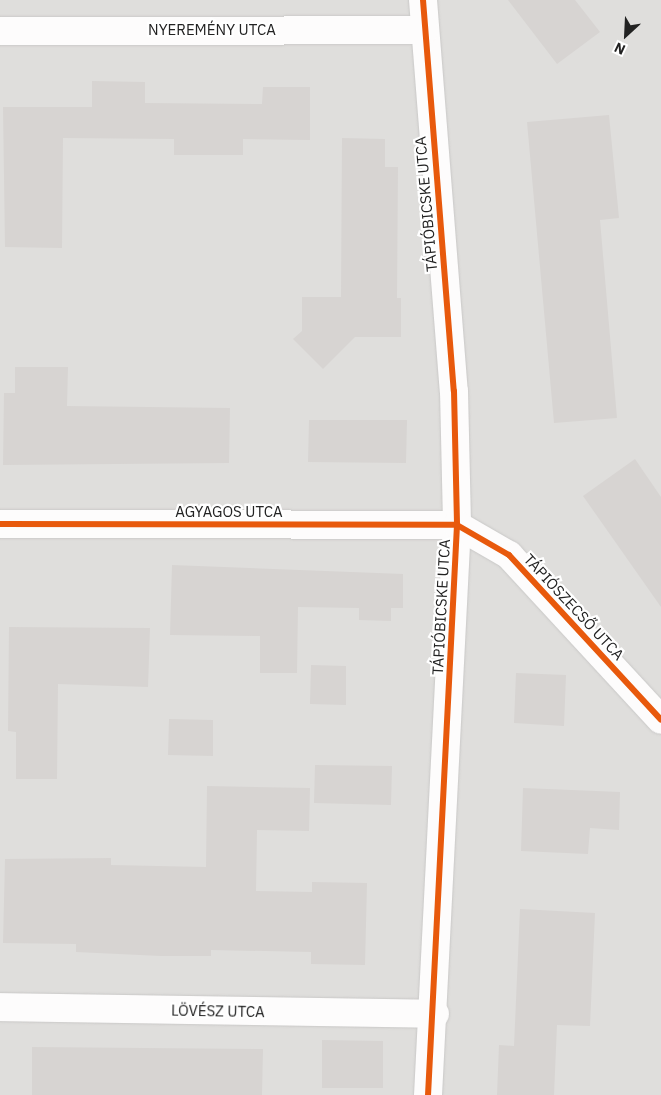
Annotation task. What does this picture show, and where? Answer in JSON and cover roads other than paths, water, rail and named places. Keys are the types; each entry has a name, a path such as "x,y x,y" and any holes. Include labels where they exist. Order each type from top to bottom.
{"street":[{"name":"TÁPIÓBICSKE UTCA","path":"423,0 454,391 458,526 435,1014 428,1095"},
{"name":"NYEREMÉNY UTCA","path":"0,31 424,30"},
{"name":"AGYAGOS UTCA","path":"0,524 458,526"},
{"name":"TÁPIÓSZECSŐ UTCA","path":"458,526 509,555 661,720"},
{"name":"LÖVÉSZ UTCA","path":"0,1007 435,1014"}]}
